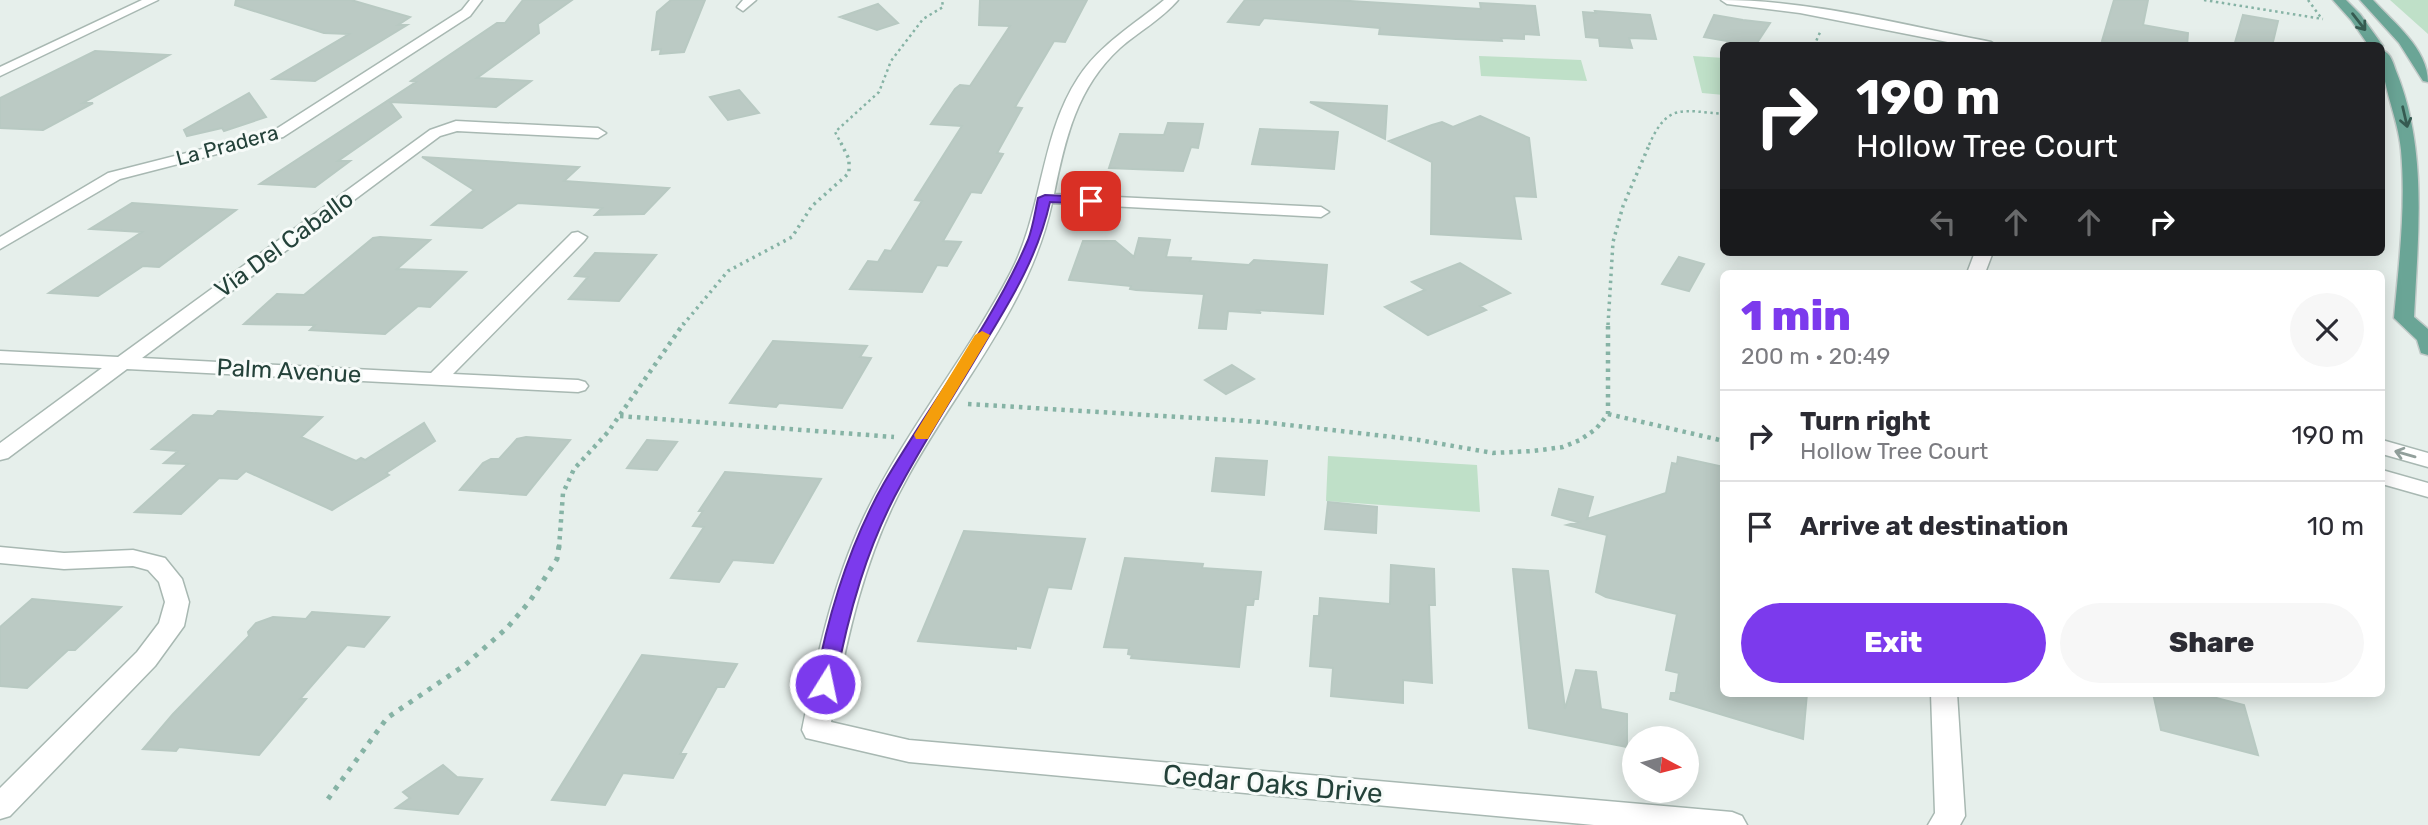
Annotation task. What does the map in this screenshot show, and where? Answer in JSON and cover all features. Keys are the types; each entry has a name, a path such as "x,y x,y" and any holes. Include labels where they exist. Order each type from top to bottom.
{"main road":[{"path":"2339,0 2356,17 2373,42"},
{"path":"2365,0 2404,41 2428,78"},
{"path":"2385,60 2397,84 2408,127 2412,172 2404,318 2427,342"}],"street":[{"path":"0,72 152,0"},
{"name":"La Pradera","path":"0,244 114,176 278,134 466,13 477,0"},
{"path":"920,439 1015,282 1035,237 1063,123 1086,76 1103,58 1172,0"},
{"path":"1727,0 1800,9 1970,42"},
{"name":"Via Del Caballo","path":"0,453 435,132 456,126 598,133"},
{"path":"1045,198 1321,212"},
{"path":"436,379 578,237"},
{"name":"Palm Avenue","path":"0,357 578,386"},
{"name":"Cedar Oaks Drive","path":"920,439 892,485 861,551 834,638 817,730 909,751 1732,825"},
{"path":"2385,448 2428,460"},
{"path":"2385,478 2428,490"},
{"path":"0,555 64,561 133,558 156,564 170,579 177,602 171,626 146,659 0,807"},
{"path":"1942,825 1950,816 1944,697"}],"path":[{"path":"328,799 387,718 465,665 507,628 530,601 558,559 563,492 574,469 608,432 687,319 728,271 792,237 812,206 849,173 849,159 835,132 879,92 891,61 923,19 943,7 942,0"},
{"path":"2204,0 2323,19 2308,0"},
{"path":"942,402 1262,422 1504,453 1533,451 1572,443 1596,429 1608,414 1608,309 1613,242 1623,205 1662,118 1676,112 1720,114"},
{"path":"1608,414 1720,440"},
{"path":"619,416 920,439"}],"green space":[{"path":"2390,0 2428,0 2428,34"},
{"path":"1479,56 1581,60 1587,81 1481,76"},
{"path":"1693,56 1720,58 1720,95 1702,93"},
{"path":"1328,456 1477,465 1480,512 1326,501"}],"building":[{"path":"236,0 351,0 410,17 398,25 407,25 315,81 273,79 349,34 324,33 235,5"},
{"path":"523,0 572,0 538,24 539,33 477,78 531,81 496,107 390,102 401,117 338,161 350,161 315,187 260,184 416,82 411,81 497,23 505,23"},
{"path":"671,0 705,0 684,52 660,54 661,49 652,50 657,12"},
{"path":"980,0 1087,0 1065,42 1054,41 1015,107 1022,108 997,153 1003,154 981,193 971,192 943,241 961,242 947,266 937,265 922,292 850,289 868,261 878,262 885,250 891,251 922,201 915,200 962,126 931,124 955,89 960,85 970,86 1010,26 979,25"},
{"path":"1245,0 1334,0 1481,9 1480,3 1535,6 1539,35 1524,34 1524,39 1501,38 1502,41 1379,34 1380,28 1264,18 1259,25 1228,22"},
{"path":"2114,0 2148,0 2143,25 2188,33 2187,42 2102,41"},
{"path":"878,4 898,23 877,30 840,17"},
{"path":"1595,11 1650,15 1656,39 1629,38 1632,48 1600,46 1599,38 1586,37 1583,12 1596,13"},
{"path":"1714,15 1770,23 1758,42 1732,42 1704,37"},
{"path":"2243,15 2278,21 2273,42 2235,42"},
{"path":"95,51 169,55 83,103 93,103 43,130 0,128 0,98"},
{"path":"739,90 759,113 728,120 710,97"},
{"path":"249,93 266,117 224,131 222,128 187,136 184,130"},
{"path":"1310,102 1387,106 1385,139"},
{"path":"1480,116 1529,138 1536,197 1514,196 1521,239 1431,234 1432,162 1389,141 1442,122 1453,127"},
{"path":"1168,123 1203,124 1198,148 1191,147 1183,171 1109,168 1120,134 1164,135"},
{"path":"1260,129 1338,132 1334,169 1252,164"},
{"path":"422,157 579,167 564,181 669,188 644,214 595,215 602,208 518,203 482,228 432,225 474,190"},
{"path":"132,203 236,210 159,267 143,266 98,296 49,293 142,232 90,229"},
{"path":"373,238 430,240 397,269 466,272 430,307 418,306 385,334 310,330 315,325 244,324 277,294 304,295"},
{"path":"1139,238 1170,240 1166,257 1191,258 1190,261 1249,265 1254,260 1327,265 1323,314 1228,311 1226,329 1199,328 1204,294 1136,290 1130,289 1131,286 1069,280 1083,241 1115,241 1134,257"},
{"path":"595,253 656,255 619,301 569,299 588,277 575,276"},
{"path":"1679,257 1704,264 1689,291 1662,284"},
{"path":"1460,263 1510,293 1480,306 1486,310 1428,335 1385,307 1425,290 1412,282"},
{"path":"773,341 867,346 860,357 871,358 842,408 779,403 776,407 730,403"},
{"path":"1232,365 1254,379 1226,394 1205,380"},
{"path":"218,411 322,417 301,437 356,461 361,458 365,460 424,423 435,441 386,473 389,475 332,510 246,471 237,479 219,478 181,514 135,512 188,464 164,463 178,451 152,449 193,415 213,416"},
{"path":"526,437 570,440 526,495 460,490 483,463 499,459 517,439"},
{"path":"647,440 677,442 657,470 627,468"},
{"path":"1678,457 1720,466 1720,697 1807,697 1803,739 1670,699 1671,693 1680,693 1676,692 1679,673 1666,670 1677,614 1606,597 1596,592 1607,535 1567,525 1578,522 1552,515 1559,489 1593,497 1587,519 1666,493 1672,463 1677,464"},
{"path":"1216,458 1267,461 1264,495 1212,491"},
{"path":"725,472 821,479 773,563 733,560 719,582 671,578 704,527 693,526 703,511 699,511"},
{"path":"1328,502 1377,507 1376,533 1325,529"},
{"path":"964,531 1085,539 1071,589 1048,587 1030,648 918,641"},
{"path":"1125,558 1261,572 1258,599 1254,599 1253,605 1246,605 1239,667 1131,658 1132,655 1128,654 1129,648 1104,647"},
{"path":"1391,565 1434,569 1435,605 1429,605 1432,683 1403,680 1403,703 1331,696 1333,668 1310,666 1314,616 1319,616 1320,598 1390,604"},
{"path":"1513,569 1548,571 1565,709 1576,670 1596,672 1601,709 1627,714 1627,726 1622,726 1622,746 1529,728"},
{"path":"32,599 121,607 75,650 68,650 27,688 0,686 0,627"},
{"path":"312,612 389,617 364,647 347,645 300,699 306,699 259,755 179,747 176,751 143,749 249,636 248,632 256,623 273,617 306,619"},
{"path":"642,655 737,664 724,687 717,687 680,754 686,754 673,778 623,773 605,805 552,800"},
{"path":"2154,697 2213,697 2244,705 2258,755 2161,730"},
{"path":"443,765 457,777 482,779 458,814 396,808 410,798 403,792"}],"slow traffic":[{"path":"922,435 982,335"}],"route":[{"path":"825,684 834,638 861,551 892,485 1015,282 1035,237 1045,198 1091,201"}]}
